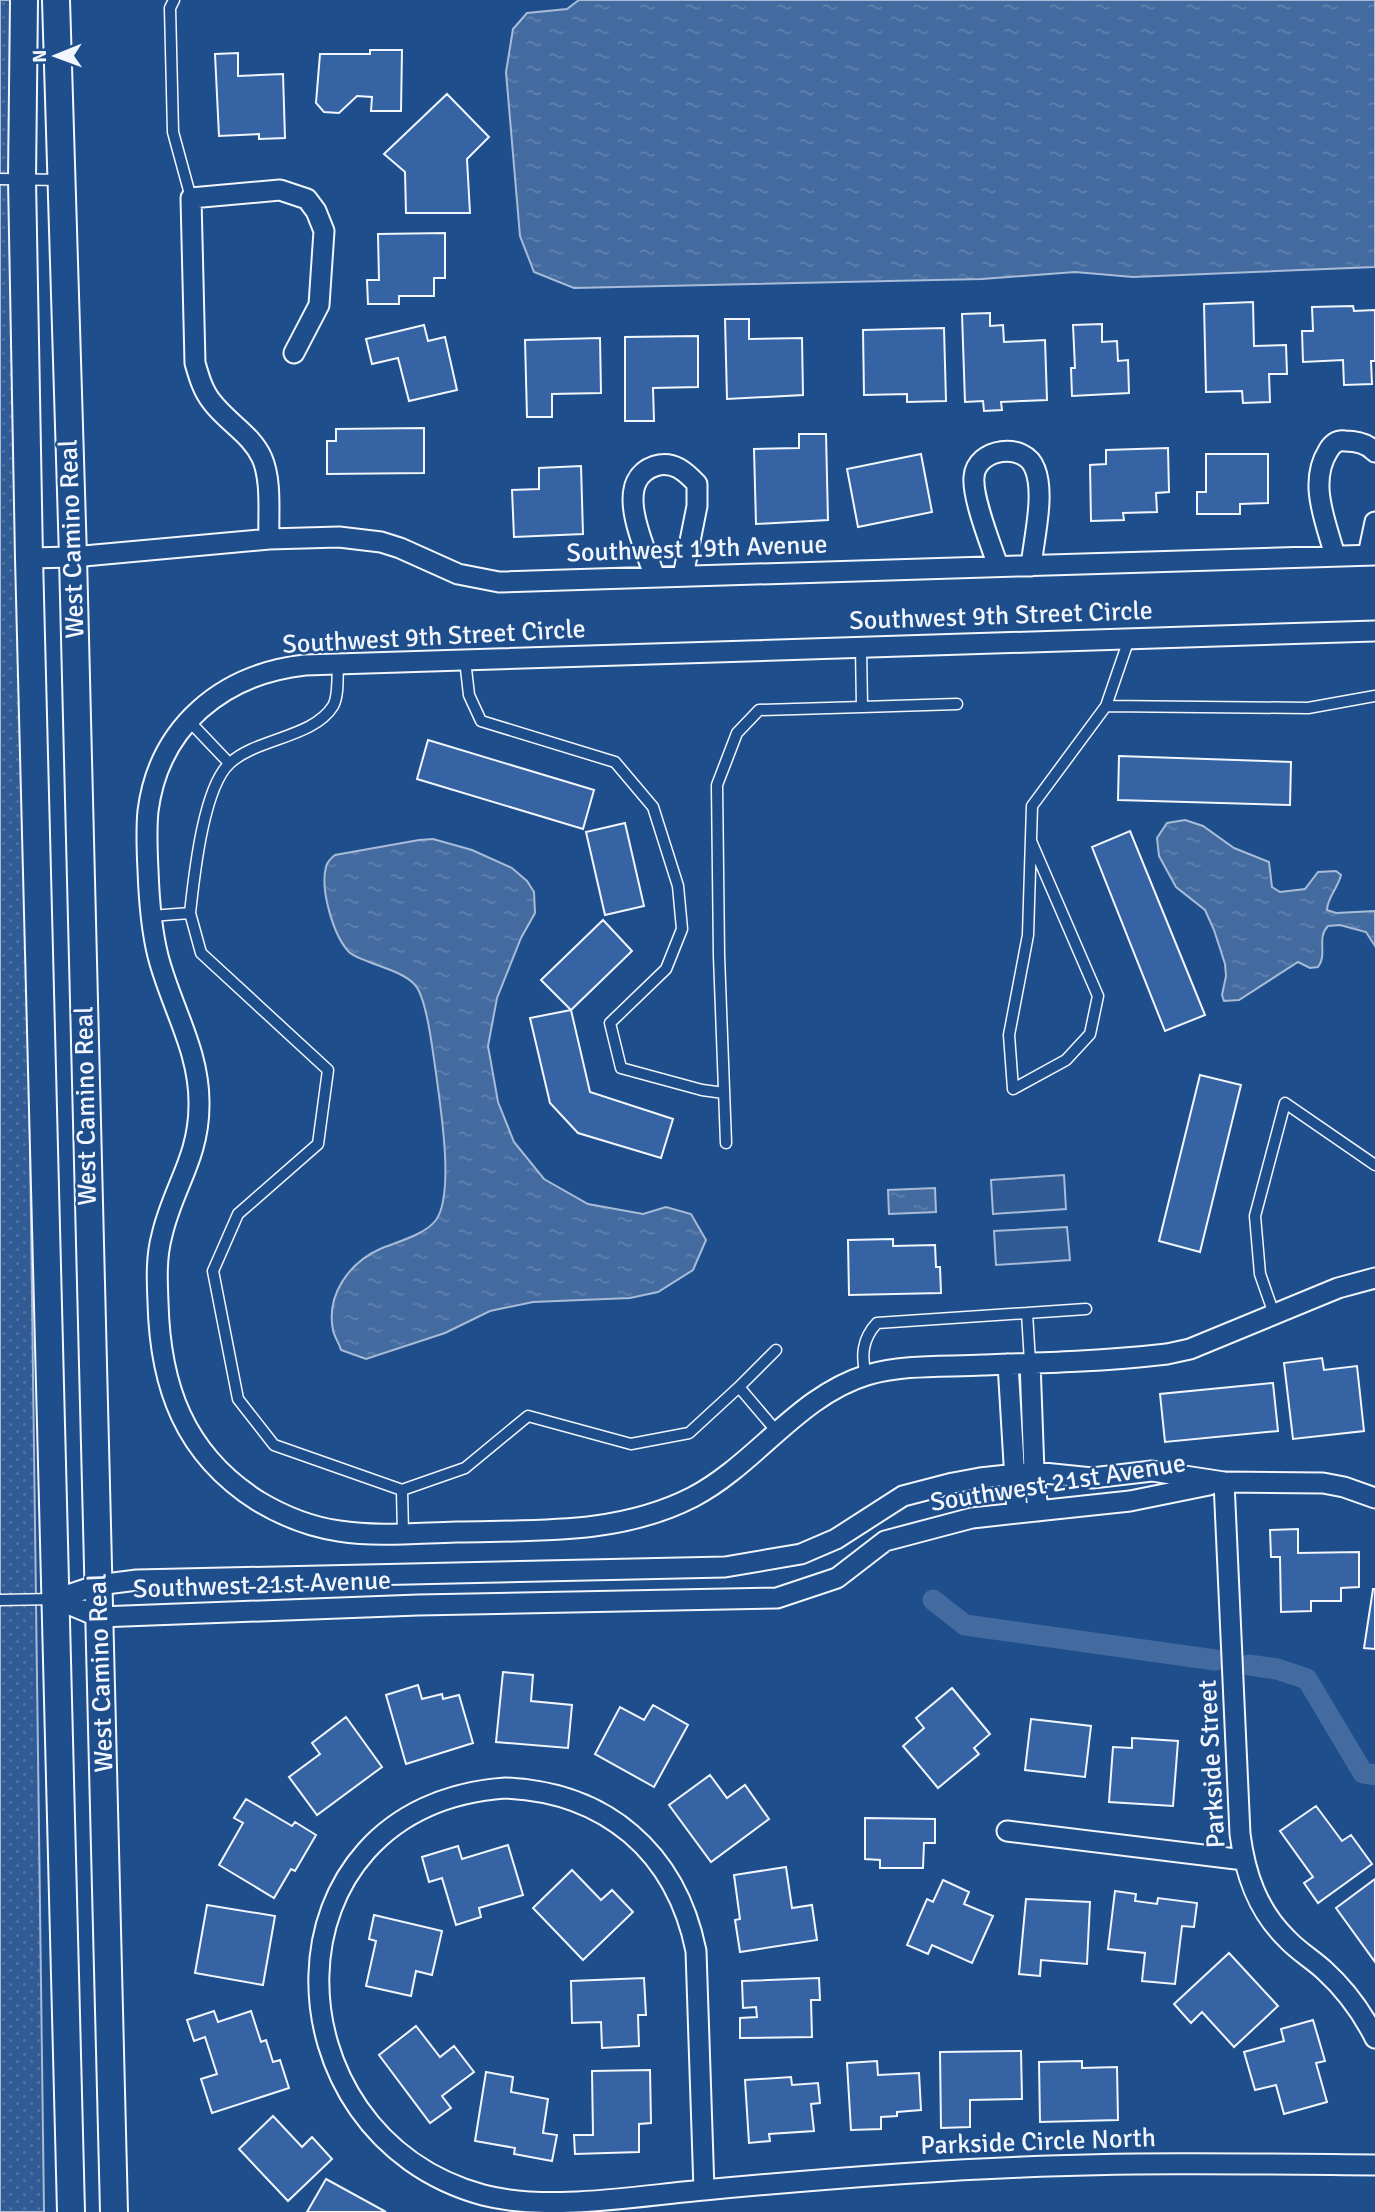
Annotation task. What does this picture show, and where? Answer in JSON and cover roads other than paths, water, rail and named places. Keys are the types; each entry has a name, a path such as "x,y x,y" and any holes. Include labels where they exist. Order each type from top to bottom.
{"street":[{"name":"West Camino Real","path":"24,0 11,179 29,558 71,2212"},
{"name":"West Camino Real","path":"56,0 73,557 114,2212"},
{"path":"269,539 267,484 263,461 252,440 212,402 201,384 195,363 191,198 281,190 307,198 316,211 324,231 319,305 294,353"},
{"path":"1335,556 1318,491 1318,475 1323,459 1332,444 1342,440 1358,442 1375,452"},
{"path":"998,566 976,494 974,476 980,462 991,454 1007,451 1023,455 1034,466 1039,488 1031,566"},
{"path":"655,577 634,512 632,495 635,482 647,468 663,463 683,469 697,484 697,506 683,576"},
{"path":"1371,555 1375,522"},
{"name":"Southwest 19th Avenue","path":"29,558 73,557 269,539 360,538 400,548 458,574 499,582 1371,555"},
{"name":"Southwest 9th Street Circle","path":"1375,631 305,665 262,672 224,690 207,703 189,721 166,752 152,792 147,835 150,916 158,957 194,1059 199,1105 193,1150 167,1216 158,1258 161,1353 172,1396 201,1448 228,1478 260,1502 297,1520 336,1531 402,1533 581,1529 628,1521 672,1507 713,1486 827,1394 866,1376 908,1368 1167,1354 1190,1349 1338,1288 1375,1278"},
{"path":"1017,1513 1024,1474 1030,1362"},
{"path":"1008,1364 1024,1474 1038,1511"},
{"name":"Southwest 21st Avenue","path":"56,1599 98,1585 136,1580 725,1567 801,1554 835,1539 903,1496 953,1483 1024,1474 1092,1478 1152,1471 1224,1482 1323,1483 1375,1498"},
{"name":"Southwest 21st Avenue","path":"56,1599 100,1617 418,1605 777,1598 837,1578 885,1541 972,1518 1132,1500 1224,1482"},
{"name":"Parkside Street","path":"1224,1482 1240,1834 1244,1860 1251,1885 1272,1922 1285,1938 1338,1983 1353,2000 1375,2038"},
{"name":"Parkside Circle North","path":"704,2190 696,1951 679,1897 648,1849 631,1833 593,1808 562,1796 528,1789 505,1788 460,1794 418,1810 380,1836 357,1862 339,1891 323,1933 317,1978 321,2020 333,2059 351,2096 376,2130 407,2158 433,2175 461,2188 501,2200 542,2204 563,2203 870,2175 1024,2167 1178,2163 1375,2165"},
{"path":"1007,1830 1244,1860"}],"lane":[{"path":"174,0 170,8 173,132 191,198"},
{"path":"11,179 62,180"},
{"path":"1031,841 1098,996 1090,1034 1066,1060 1013,1089 1009,1035 1028,935 1032,806 1106,706 1129,639"},
{"path":"861,647 862,707"},
{"path":"466,660 468,695 481,721 615,762 653,807 678,886 682,929 666,970 610,1023 621,1068 702,1090 724,1093"},
{"path":"338,664 334,705 318,722 250,750 229,763 218,779 198,840 190,913 201,953 328,1070 318,1144 238,1214 213,1271 238,1399 274,1445 402,1490 465,1468 528,1416 631,1444 689,1433 776,1350"},
{"path":"1106,706 1308,708 1375,696"},
{"path":"726,1143 719,956 717,785 737,733 759,710 957,704"},
{"path":"189,721 229,763"},
{"path":"150,916 190,913"},
{"path":"1274,1314 1260,1274 1255,1216 1285,1103 1375,1165"},
{"path":"866,1376 861,1357 865,1341 877,1323 1087,1308"},
{"path":"1027,1313 1030,1362"},
{"path":"739,1387 778,1433"},
{"path":"402,1490 402,1533"},
{"path":"0,1600 56,1599"}],"water":[{"path":"579,0 1375,0 1375,267 1133,277 1075,272 982,279 574,288 534,272 520,236 506,72 513,29 527,13 567,9"},
{"path":"1185,820 1203,826 1234,848 1269,862 1272,887 1280,892 1305,889 1318,872 1336,871 1341,875 1327,910 1336,913 1375,911 1375,946 1366,932 1340,925 1328,926 1323,936 1322,957 1318,967 1310,968 1298,962 1239,1000 1224,1001 1222,995 1226,976 1225,964 1214,930 1205,910 1176,887 1159,856 1157,838 1167,823"},
{"path":"433,839 472,850 512,868 527,881 534,892 535,913 521,938 497,998 488,1046 498,1102 514,1142 544,1179 588,1204 643,1214 666,1207 691,1214 706,1240 693,1270 658,1292 630,1298 533,1302 490,1311 445,1333 366,1359 341,1350 332,1317 337,1293 350,1272 369,1255 418,1234 436,1220 445,1190 445,1148 429,1027 419,992 409,979 349,952 338,935 329,911 325,876 327,863 335,855"},
{"path":"935,1188 936,1212 889,1214 888,1190"}],"waterway":[{"path":"933,1600 965,1625 1215,1660"},
{"path":"1249,1665 1277,1669 1307,1679 1363,1773 1375,1775"}]}
